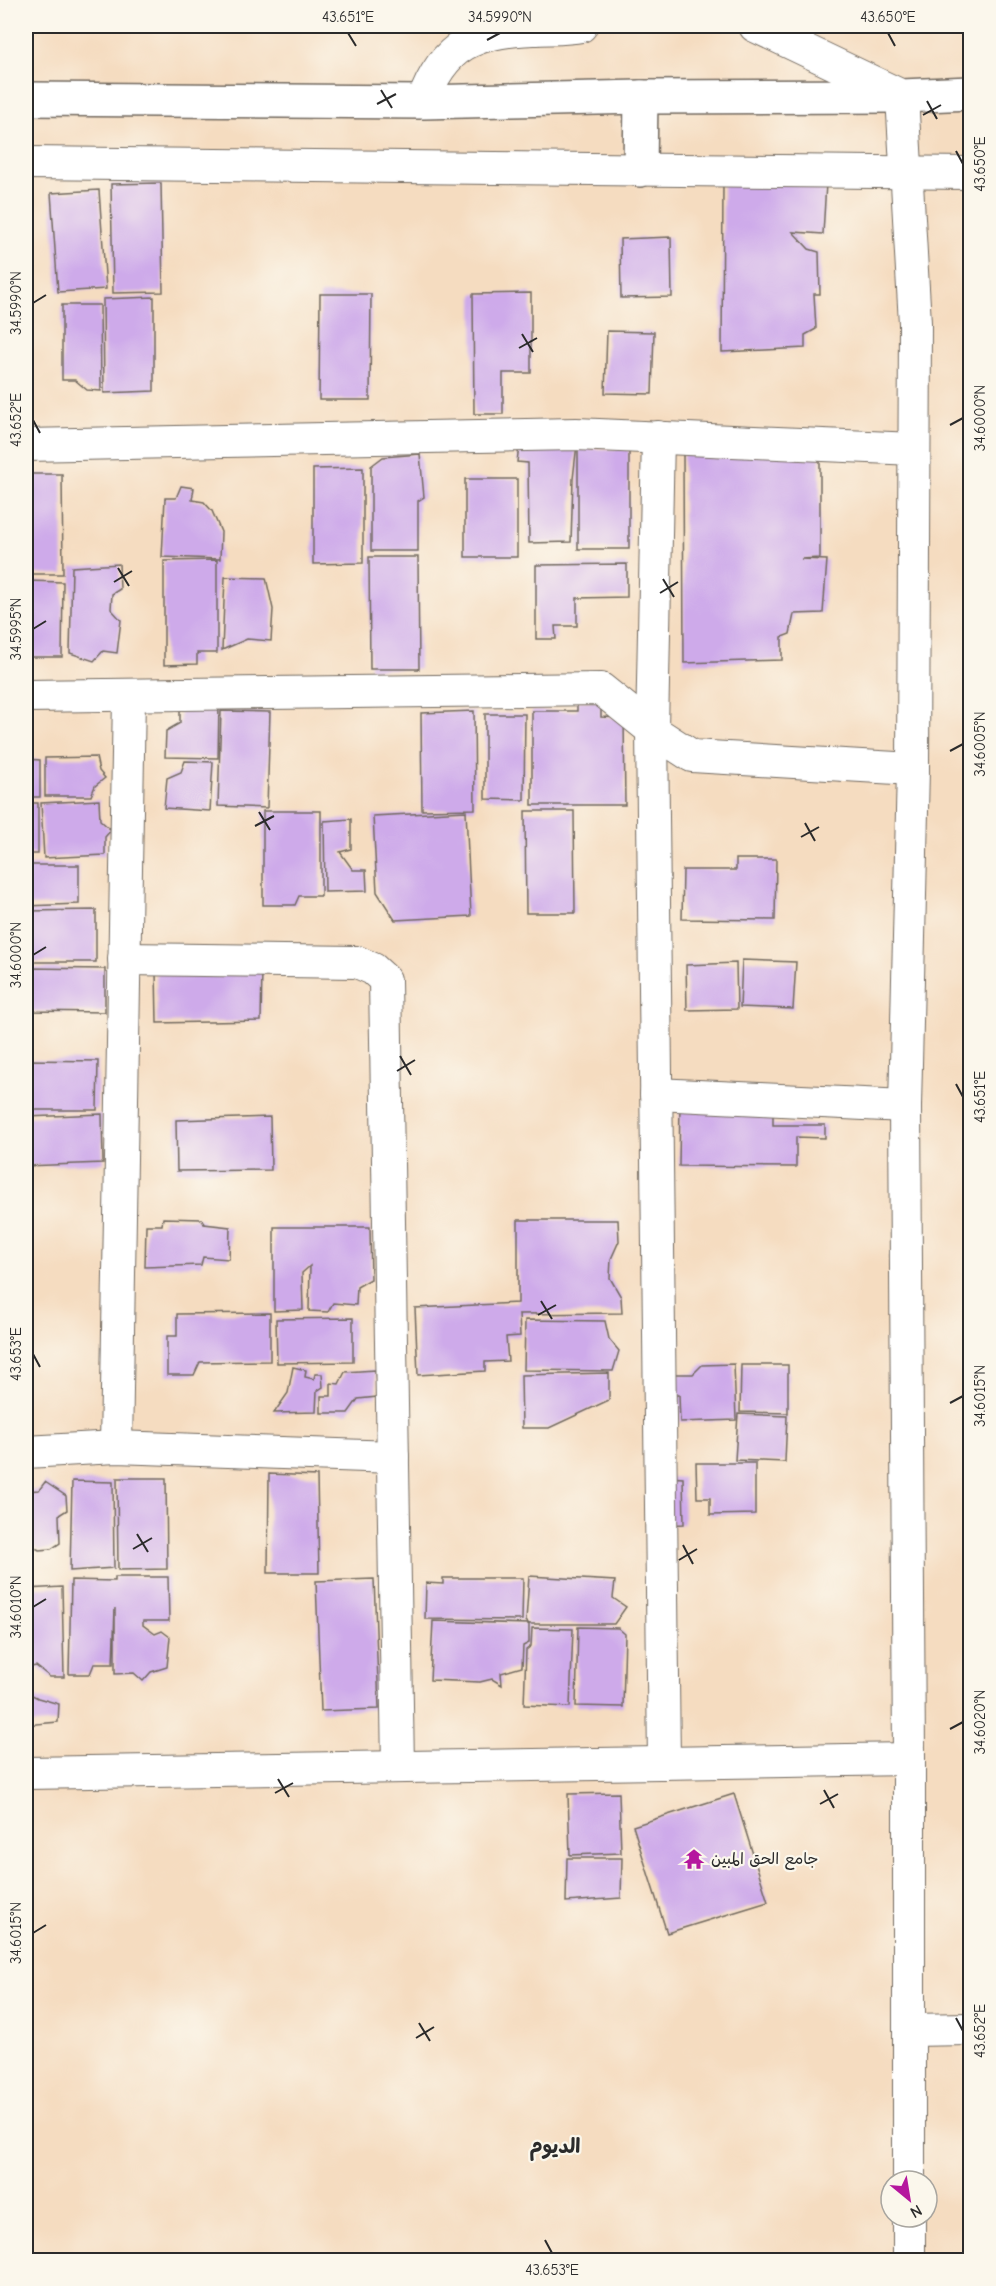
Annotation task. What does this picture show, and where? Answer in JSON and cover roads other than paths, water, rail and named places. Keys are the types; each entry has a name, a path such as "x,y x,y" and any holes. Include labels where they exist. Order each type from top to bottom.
{"main road":[{"path":"26,99 423,102 641,97 902,96 970,93"},
{"path":"640,170 641,97"}],"street":[{"path":"423,102 438,69 464,44 479,36 511,30 581,26"},
{"path":"755,26 902,96 915,322 913,770 905,1106 909,2169"},
{"path":"26,163 970,172"},
{"path":"26,445 576,434 914,449"},
{"path":"658,437 652,730 664,1763"},
{"path":"26,696 601,689 652,730 692,756 913,770"},
{"path":"116,1447 129,696"},
{"path":"124,959 357,962 373,969 385,980 398,1767"},
{"path":"656,1094 905,1106"},
{"path":"26,1452 116,1447 393,1457"},
{"path":"26,1773 909,1759"},
{"path":"909,2031 970,2029"},
{"path":"909,2229 909,2260"}],"place":[{"name":"جامع الحق المبين","path":"694,1859"}],"district":[{"name":"الديوم","path":"555,2146"}]}
